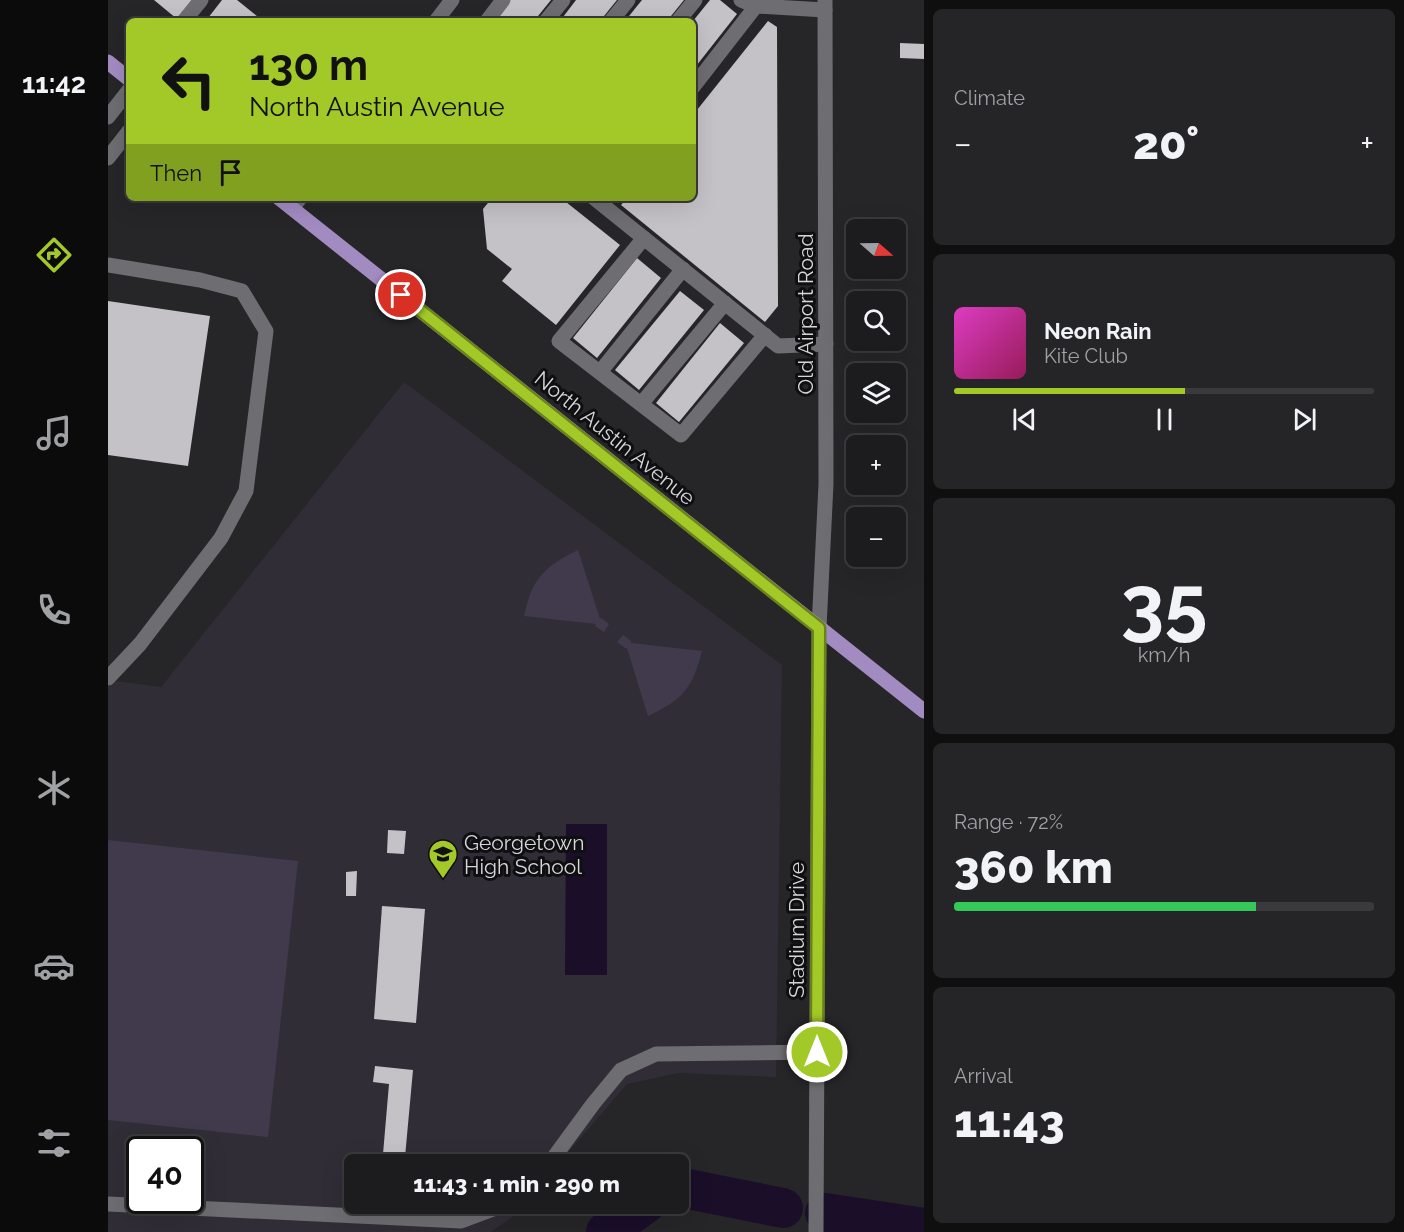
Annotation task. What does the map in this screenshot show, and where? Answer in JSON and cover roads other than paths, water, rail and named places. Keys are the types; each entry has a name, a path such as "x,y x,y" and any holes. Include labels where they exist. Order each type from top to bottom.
{"main road":[{"path":"108,62 126,77"},
{"name":"North Austin Avenue","path":"296,203 924,711"}],"street":[{"path":"186,18 201,0"},
{"path":"438,18 452,0"},
{"path":"489,18 503,0"},
{"path":"548,18 563,0"},
{"path":"613,18 628,0"},
{"path":"680,18 694,0"},
{"path":"741,0 756,6 825,5"},
{"name":"Old Airport Road","path":"819,628 826,484 825,5"},
{"path":"696,83 756,6"},
{"path":"108,117 126,94"},
{"path":"108,158 126,135"},
{"path":"602,201 644,238 778,346 826,344"},
{"path":"644,238 560,341 681,435 765,335"},
{"path":"108,265 200,280 242,291 266,331 246,491 221,538 141,644 108,678"},
{"path":"600,372 683,269"},
{"path":"641,404 725,303"},
{"name":"Stadium Drive","path":"816,1232 819,628"},
{"path":"556,1154 621,1070 656,1054 817,1052"},
{"path":"108,1204 461,1221 480,1214"}],"waterway":[{"path":"689,1189 783,1208"},
{"path":"825,1213 924,1228"},
{"path":"606,1232 631,1214"}],"place":[{"name":"Georgetown High School","path":"443,880"}]}
